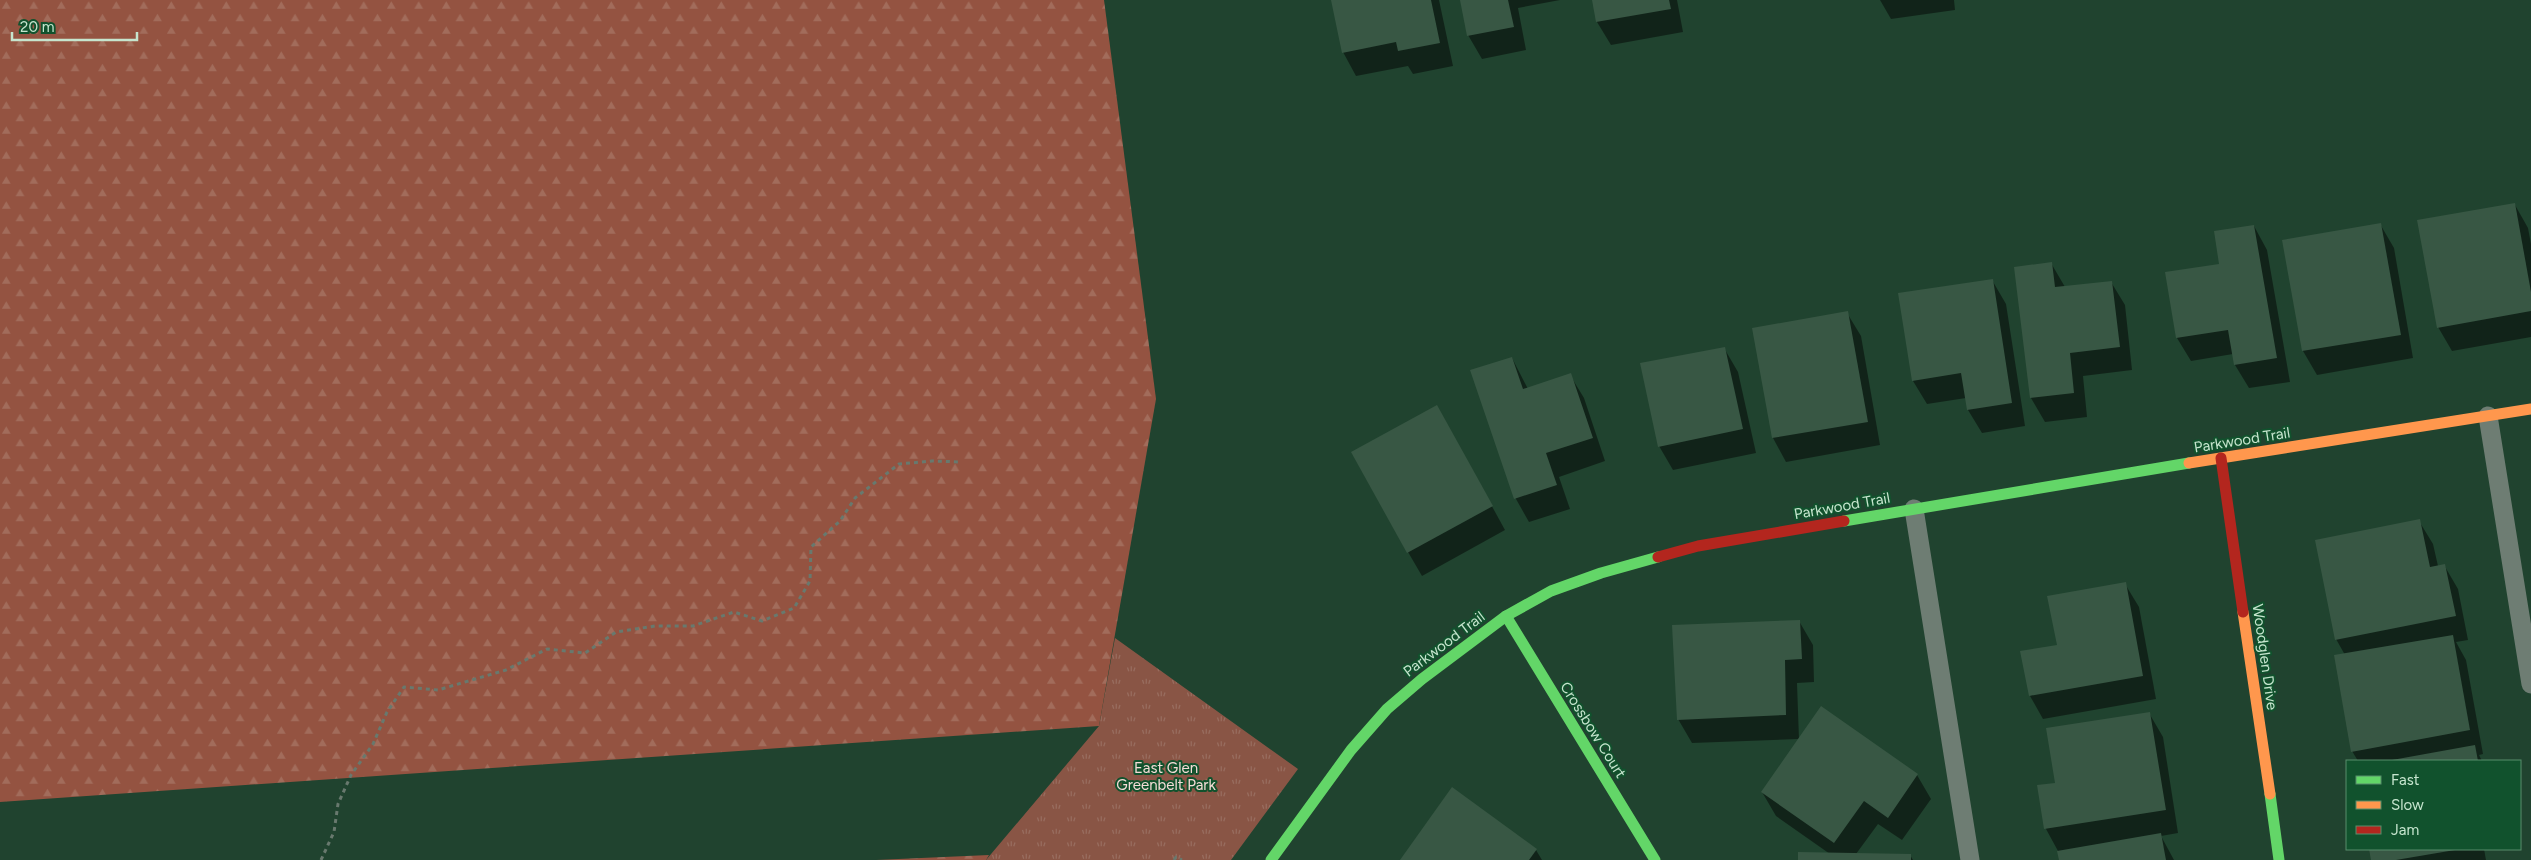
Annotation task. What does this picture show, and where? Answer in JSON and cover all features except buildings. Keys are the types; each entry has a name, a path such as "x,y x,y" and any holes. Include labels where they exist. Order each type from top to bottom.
{"street":[{"name":"Parkwood Trail","path":"1271,860 1351,750 1387,710 1422,679 1506,616 1552,591 1568,585 1602,573 1698,546 2221,458 2531,409"},
{"name":"Woodglen Drive","path":"2221,458 2279,860"},
{"name":"Crossbow Court","path":"1506,616 1655,860"}],"lane":[{"path":"2488,416 2531,684"},
{"path":"1914,510 1970,860"}],"path":[{"path":"321,860 334,832 338,804 351,775 373,744 387,712 404,687 438,690 506,670 547,649 586,653 616,632 655,626 693,626 734,612 762,621 794,608 810,581 811,546 840,521 855,498 899,464 932,461 961,462"},
{"path":"1174,860 1176,857 1182,860"}],"green space":[{"path":"0,0 1104,0 1156,399 1099,726 0,802"},
{"name":"East Glen Greenbelt Park","path":"1115,638 1298,769 1231,860 986,860 1099,726"},
{"path":"989,855 986,860 876,860"}],"traffic: fast":[{"path":"1844,521 2189,463"},
{"path":"1271,860 1351,750 1387,709 1422,679 1506,616 1551,591 1601,573 1658,557"},
{"path":"1506,616 1655,860"},
{"path":"2270,794 2279,860"}],"traffic: slow":[{"path":"2189,463 2531,409"},
{"path":"2243,612 2270,794"}],"traffic: jam":[{"path":"2221,458 2243,612"},
{"path":"1658,557 1698,546 1844,521"}]}
